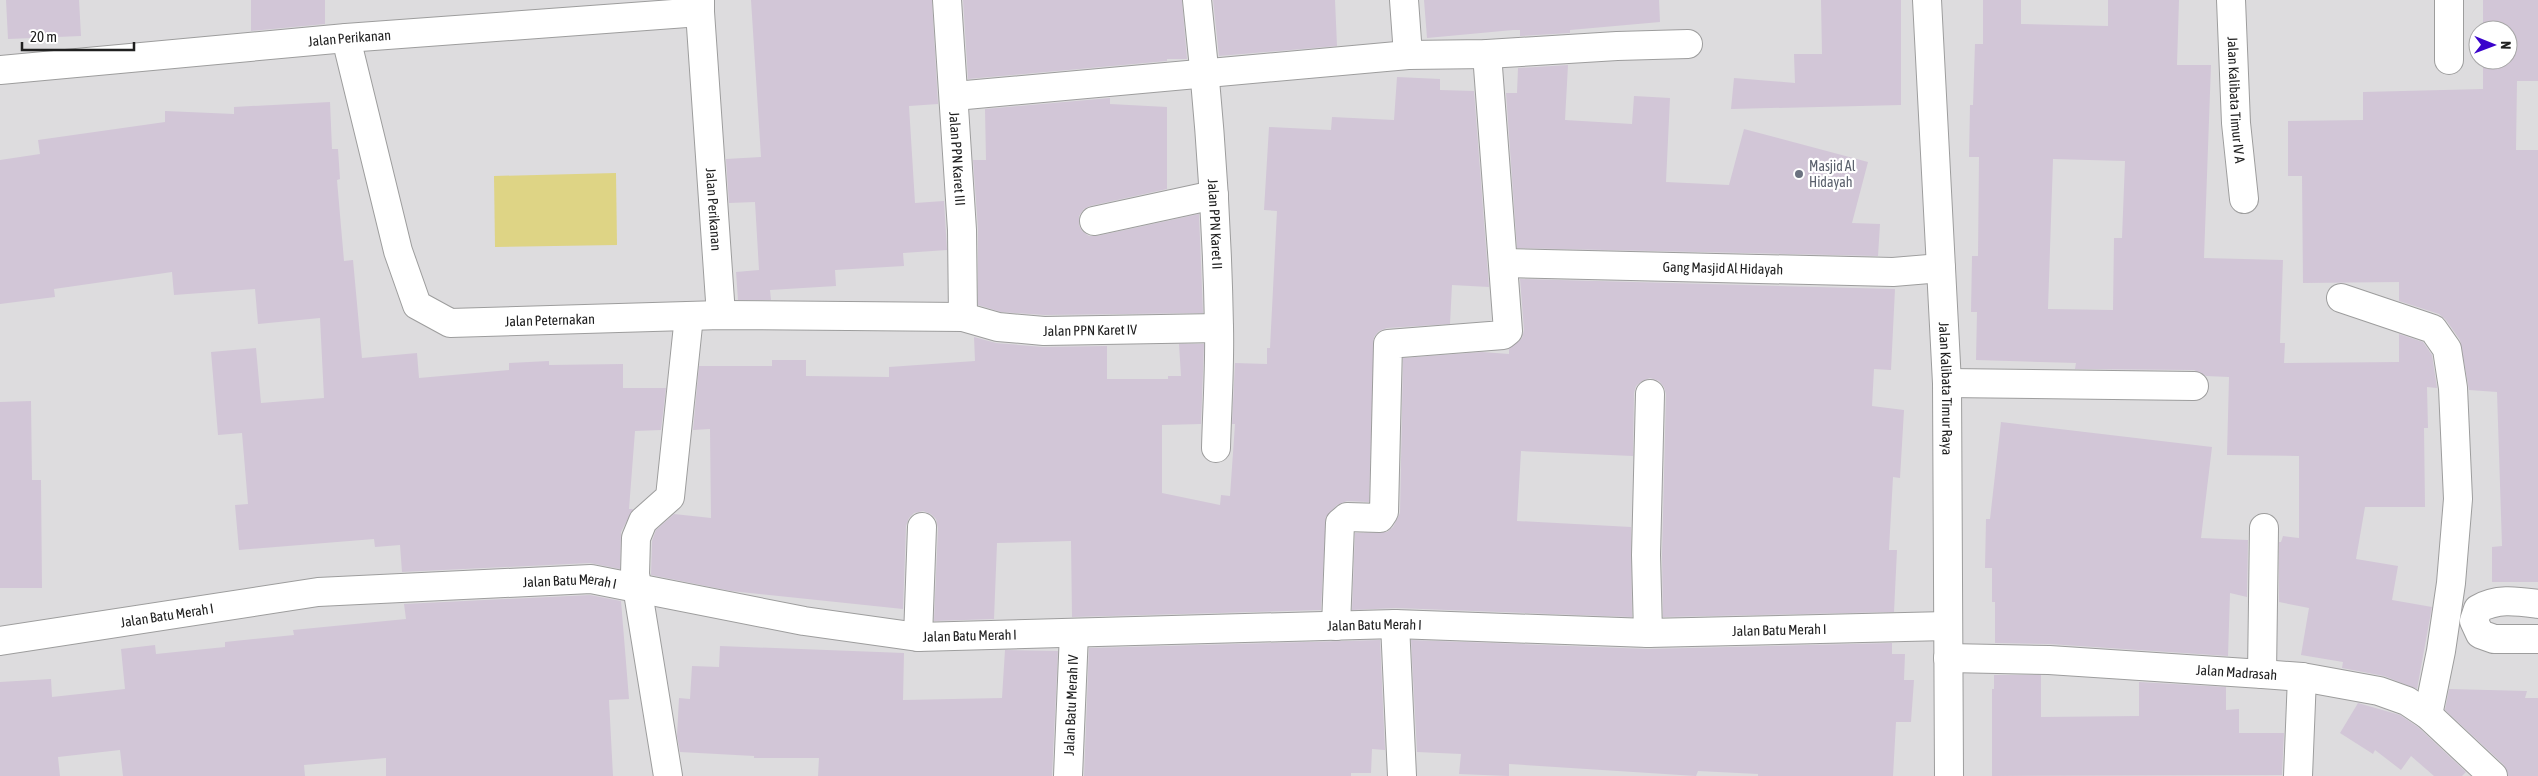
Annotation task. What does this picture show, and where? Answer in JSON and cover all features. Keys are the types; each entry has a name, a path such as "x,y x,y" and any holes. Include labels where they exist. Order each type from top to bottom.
{"street":[{"name":"Jalan PPN Karet III","path":"947,0 962,230 963,317"},
{"name":"Jalan PPN Karet II","path":"1197,0 1206,73 1214,195 1219,328 1216,448"},
{"path":"1404,0 1408,55"},
{"name":"Jalan Kalibata Timur Raya","path":"1927,0 1947,382 1949,776"},
{"name":"Jalan Kalibata Timur IV A","path":"2231,0 2236,122 2244,199"},
{"path":"2449,0 2449,60"},
{"name":"Jalan Perikanan","path":"0,70 700,6 721,315"},
{"name":"Jalan Peternakan","path":"346,38 398,251 417,305 450,323 721,315 963,317"},
{"path":"954,96 1408,55 1487,54 1617,46 1688,44"},
{"path":"1336,626 1340,523 1347,517 1380,518 1384,512 1388,344 1506,334 1508,331 1487,54"},
{"path":"1094,221 1214,195"},
{"name":"Gang Masjid Al Hidayah","path":"1504,262 1893,272 1941,268"},
{"path":"2341,298 2433,329 2447,350 2453,388 2458,499 2451,583 2441,651 2428,715"},
{"path":"668,776 636,588 636,538 643,521 670,497 689,316"},
{"name":"Jalan PPN Karet IV","path":"963,317 998,327 1044,331 1219,328"},
{"path":"1947,382 2194,386"},
{"path":"1648,633 1646,555 1650,394"},
{"path":"918,636 922,527"},
{"path":"2262,674 2264,528"},
{"name":"Jalan Batu Merah I","path":"0,641 318,592 591,579 804,621 918,636 1395,624 1648,633 1947,626"},
{"path":"2538,604 2511,600 2489,603 2478,610 2474,621 2480,634 2494,639 2538,639"},
{"path":"1395,624 1402,776"},
{"name":"Jalan Batu Merah IV","path":"1068,776 1074,633"},
{"name":"Jalan Madrasah","path":"1948,658 2049,660 2262,674 2302,678 2379,691 2407,701 2428,715 2493,776"},
{"path":"2298,776 2302,678"}],"shaded area":[{"path":"0,0 2538,0 2538,776 0,776"},
{"path":"616,173 617,245 495,247 494,176"}],"building":[{"path":"6,0 79,0 81,36 8,39"},
{"path":"251,0 325,0 325,24 251,31"},
{"path":"751,0 932,0 938,104 909,106 915,203 944,201 947,250 903,253 904,266 835,270 836,286 770,290 771,300 738,300 736,272 759,270 755,202 729,203 726,159 761,157"},
{"path":"963,0 1182,0 1187,59 1167,59 1167,61 968,79"},
{"path":"1213,0 1335,0 1337,46 1219,56"},
{"path":"1424,0 1659,0 1660,22 1570,30 1570,33 1520,36 1520,30 1513,30 1427,38"},
{"path":"1821,0 1901,0 1901,105 1731,109 1734,78 1795,83 1794,54 1822,54"},
{"path":"1983,0 2021,0 2021,24 2108,26 2108,0 2179,0 2177,65 2211,65 2204,258 2283,260 2280,343 2285,343 2284,363 2399,362 2399,334 2423,342 2432,355 2437,388 2427,387 2428,428 2424,428 2425,507 2365,507 2356,559 2398,566 2392,600 2432,607 2417,689 2384,676 2342,668 2343,662 2301,655 2309,608 2279,602 2279,542 2281,542 2283,536 2299,538 2299,456 2227,455 2229,377 2206,376 2194,370 2075,369 2076,363 1976,360 1977,312 1971,312 1972,256 1978,256 1979,157 1969,157 1970,105 1973,105 1975,44 1983,44","holes":["2053,159 2125,161 2122,238 2114,238 2113,310 2048,309"]},
{"path":"2483,0 2538,0 2538,81 2517,81 2516,150 2538,150 2538,582 2492,582 2492,547 2502,546 2497,392 2469,390 2460,340 2446,320 2439,314 2399,301 2399,282 2303,283 2302,176 2288,176 2288,121 2363,120 2363,92 2483,89 2483,70 2518,70 2518,20 2483,20"},
{"path":"1568,65 1565,120 1632,124 1634,96 1670,98 1666,182 1729,185 1744,129 1868,162 1852,223 1880,224 1878,256 1517,248 1506,93 1517,93 1518,68"},
{"path":"1397,77 1440,79 1440,90 1474,91 1489,287 1452,285 1450,324 1387,328 1379,331 1374,337 1369,502 1347,501 1337,505 1326,517 1321,610 1072,617 1071,541 997,543 994,619 934,621 938,528 936,519 931,514 923,511 914,513 909,518 906,526 903,609 731,591 651,575 652,541 656,530 674,514 711,518 710,429 693,430 699,366 772,366 772,360 806,360 806,376 889,377 889,367 975,361 974,337 996,343 1043,347 1107,346 1107,379 1168,379 1168,376 1181,376 1179,344 1204,344 1201,424 1162,425 1162,493 1220,505 1221,495 1230,496 1235,424 1232,424 1235,363 1267,364 1267,348 1270,348 1277,211 1264,210 1269,127 1331,130 1332,117 1394,120"},
{"path":"1110,98 1110,104 1167,107 1167,189 1090,206 1084,209 1079,216 1079,225 1082,231 1089,236 1097,236 1199,214 1203,313 1045,315 1001,312 978,305 978,229 973,160 986,160 985,109"},
{"path":"330,102 332,149 338,149 340,179 337,180 344,261 353,260 362,358 417,353 419,378 509,370 509,363 549,361 549,365 623,364 623,388 666,388 661,430 635,431 629,509 633,509 621,532 620,569 590,563 402,572 400,545 375,547 374,539 239,550 235,505 248,504 242,433 218,435 211,352 256,348 261,403 324,398 320,318 258,324 255,289 174,295 172,272 54,289 55,297 0,304 0,160 40,154 38,140 165,122 165,111 234,114 234,107"},
{"path":"1520,279 1895,289 1891,370 1874,369 1872,406 1904,410 1900,478 1893,477 1889,550 1897,550 1894,612 1663,617 1662,555 1666,394 1664,387 1659,381 1650,378 1636,386 1634,393 1633,456 1521,451 1517,521 1631,527 1632,617 1396,608 1352,610 1355,533 1387,532 1393,527 1400,513 1403,358 1482,352 1509,354 1509,349 1522,338 1524,330"},
{"path":"31,401 32,480 41,480 42,588 0,588 0,402"},
{"path":"2001,422 2212,447 2201,538 2248,540 2247,597 2230,593 2228,656 2049,644 1995,643 1995,602 1992,602 1992,568 1985,568 1986,519 1990,519"},
{"path":"590,595 621,601 629,699 609,700 613,776 386,776 386,758 304,765 305,776 123,776 120,750 58,757 60,776 0,776 0,682 51,679 52,697 125,689 121,649 155,645 156,654 225,647 225,642 294,635 293,630 406,619 404,604"},
{"path":"1380,640 1385,750 1372,749 1371,773 1351,773 1351,776 1084,776 1089,648"},
{"path":"1411,640 1648,649 1892,643 1892,654 1905,654 1904,680 1914,680 1911,722 1896,722 1893,776 1758,776 1758,774 1698,771 1696,776 1509,764 1509,776 1459,774 1461,754 1417,752"},
{"path":"720,646 904,653 903,700 1002,698 1005,650 1058,651 1052,776 818,776 819,758 754,758 754,756 680,752 677,736 679,698 690,699 692,666 719,667"},
{"path":"1994,675 2041,675 2041,717 2139,716 2139,682 2226,687 2226,710 2239,709 2239,733 2284,733 2282,775 1992,776 1992,689 1994,689"},
{"path":"2449,689 2527,691 2525,698 2538,698 2538,776 2508,776 2504,765 2445,710"},
{"path":"2358,703 2400,715 2418,727 2466,772 2462,776 2434,776 2411,756 2401,770 2375,750 2373,754 2340,733"}],"place":[{"name":"Masjid Al Hidayah","path":"1799,174"}]}
